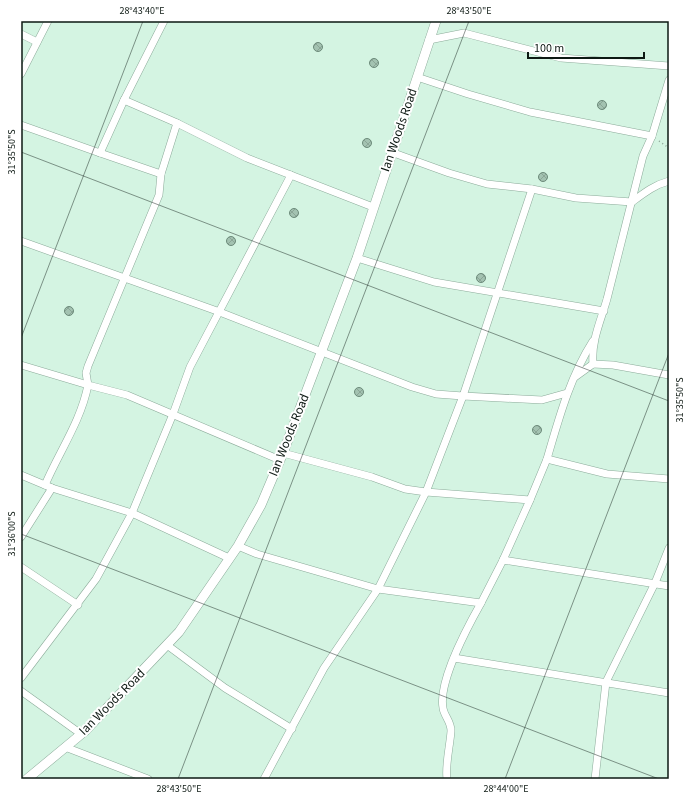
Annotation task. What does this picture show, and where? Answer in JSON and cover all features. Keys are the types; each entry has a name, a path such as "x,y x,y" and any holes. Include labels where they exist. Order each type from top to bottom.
{"street":[{"path":"21,74 48,21"},
{"path":"100,154 124,100 164,21"},
{"name":"Ian Woods Road","path":"26,779 81,734 167,645 200,603 238,546 261,505 282,457 357,258 416,77 436,21"},
{"path":"429,40 464,33 561,58 669,66"},
{"path":"21,34 37,42"},
{"path":"416,77 530,112 652,136"},
{"path":"593,364 595,338 604,310 632,202 642,156 652,136 669,80"},
{"path":"124,100 177,123 248,158 373,208"},
{"path":"21,537 48,487 86,394 88,385 86,373 88,366 125,279 158,195 161,174 177,123"},
{"path":"21,125 100,154 161,174"},
{"path":"391,152 449,173 487,184 532,189 576,198 632,202 647,191 669,181"},
{"path":"21,678 78,605 96,579 132,513 173,414 190,367 218,311 291,175"},
{"path":"264,779 324,668 378,589 426,492 463,396 532,189"},
{"path":"21,241 218,311 412,387 436,394 542,400 567,393"},
{"path":"357,258 434,282 498,294 604,310"},
{"path":"447,779 451,729 449,720 443,709 444,691 454,658 503,560 530,500 547,459 567,393 581,361 595,338"},
{"path":"575,377 593,364 613,365 669,375"},
{"path":"21,365 127,395 282,457 372,477 405,488 426,492 530,500"},
{"path":"547,459 607,474 669,479"},
{"path":"21,475 48,487 132,513 230,558"},
{"path":"238,546 257,554 378,589 481,603"},
{"path":"595,779 606,682 654,584 669,548"},
{"path":"503,560 669,586"},
{"path":"21,567 78,605"},
{"path":"167,645 225,688 292,729"},
{"path":"454,658 669,692"},
{"path":"21,691 81,734"},
{"path":"66,747 148,779"}],"path":[{"path":"652,136 669,148"}],"building":[{"path":"316,43 320,43 322,47 320,51 316,51 314,49 314,45"},
{"path":"372,59 376,59 378,63 376,67 372,67 370,65 370,61"},
{"path":"600,101 604,101 606,105 604,109 600,109 598,107 598,103"},
{"path":"365,139 369,139 371,143 369,147 365,147 363,145 363,141"},
{"path":"541,173 545,173 547,177 545,181 541,181 539,179 539,175"},
{"path":"292,209 296,209 298,213 296,217 292,217 290,215 290,211"},
{"path":"229,237 233,237 235,241 233,245 229,245 227,243 227,239"},
{"path":"479,274 483,274 485,278 483,282 479,282 477,280 477,276"},
{"path":"67,307 71,307 73,311 71,315 67,315 65,313 65,309"},
{"path":"357,388 361,388 363,392 361,396 357,396 355,394 355,390"},
{"path":"535,426 539,426 541,430 539,434 535,434 533,432 533,428"}]}
